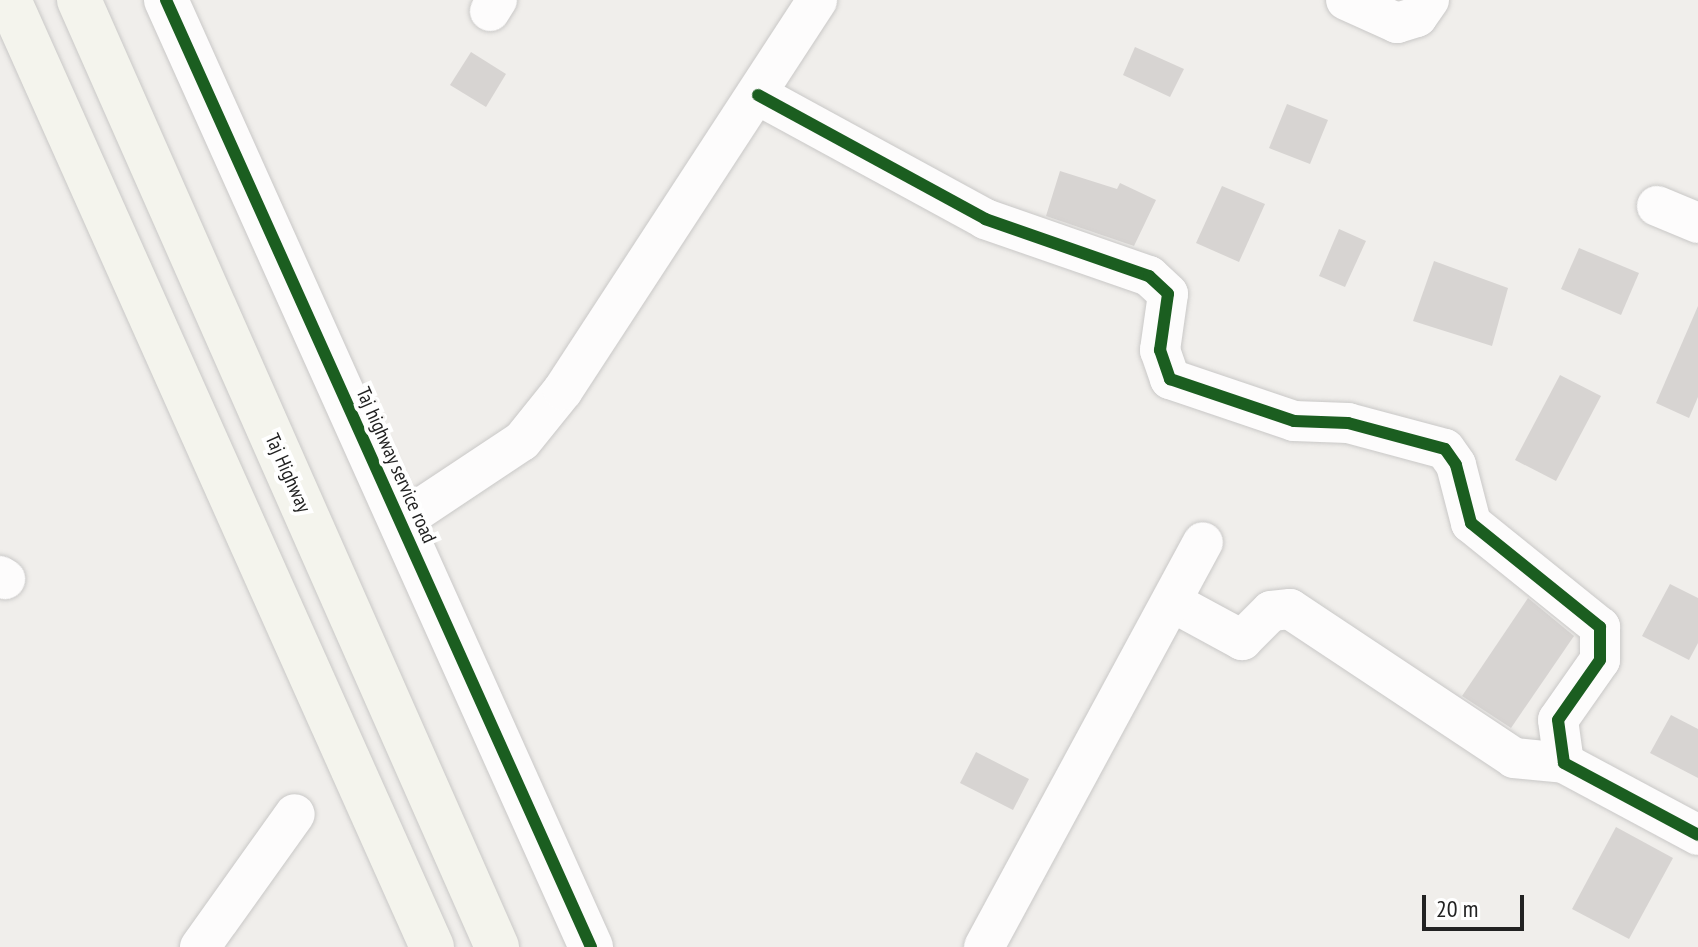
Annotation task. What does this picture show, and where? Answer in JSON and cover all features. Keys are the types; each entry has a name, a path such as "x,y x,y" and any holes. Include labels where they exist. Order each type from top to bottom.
{"main road":[{"path":"9,0 432,947"},
{"name":"Taj Highway","path":"79,0 497,947"}],"street":[{"name":"Taj highway service road","path":"166,0 591,947"},
{"path":"400,522 522,441 758,95 817,0"},
{"path":"1346,0 1397,23 1417,17 1429,0"},
{"path":"758,95 985,219 1149,276 1168,294 1160,350 1170,379 1294,421 1348,423 1445,449 1456,465 1471,523 1600,627 1600,660 1558,720 1564,763"},
{"path":"1657,206 1698,223"},
{"path":"984,947 1203,542"},
{"path":"1172,602 1242,640 1271,611 1290,609 1514,758 1564,763 1698,835"},
{"path":"200,947 295,814"}],"building":[{"path":"1135,47 1184,69 1170,97 1123,75"},
{"path":"471,52 506,74 486,107 450,85"},
{"path":"1287,104 1328,120 1310,164 1269,148"},
{"path":"1060,171 1117,189 1120,183 1156,200 1134,246 1046,216"},
{"path":"1222,186 1265,204 1239,262 1196,243"},
{"path":"1339,229 1366,241 1345,287 1319,276"},
{"path":"1579,248 1639,273 1621,315 1561,289"},
{"path":"1434,261 1508,288 1492,346 1413,321"},
{"path":"1698,306 1698,397 1689,418 1656,403"},
{"path":"1560,375 1601,396 1556,481 1515,460"},
{"path":"1670,584 1698,598 1698,643 1689,660 1642,636"},
{"path":"1528,598 1574,636 1511,728 1462,696"},
{"path":"1671,715 1698,729 1698,778 1650,753"},
{"path":"976,752 1029,779 1013,810 960,783"},
{"path":"1616,827 1673,858 1629,939 1572,909"}],"cycle path":[{"path":"166,0 591,947"},
{"path":"758,95 985,219 1149,276 1168,294 1160,350 1170,379 1294,421 1348,423 1445,449 1456,465 1471,523 1600,627 1600,660 1558,720 1564,763 1698,835"}]}
